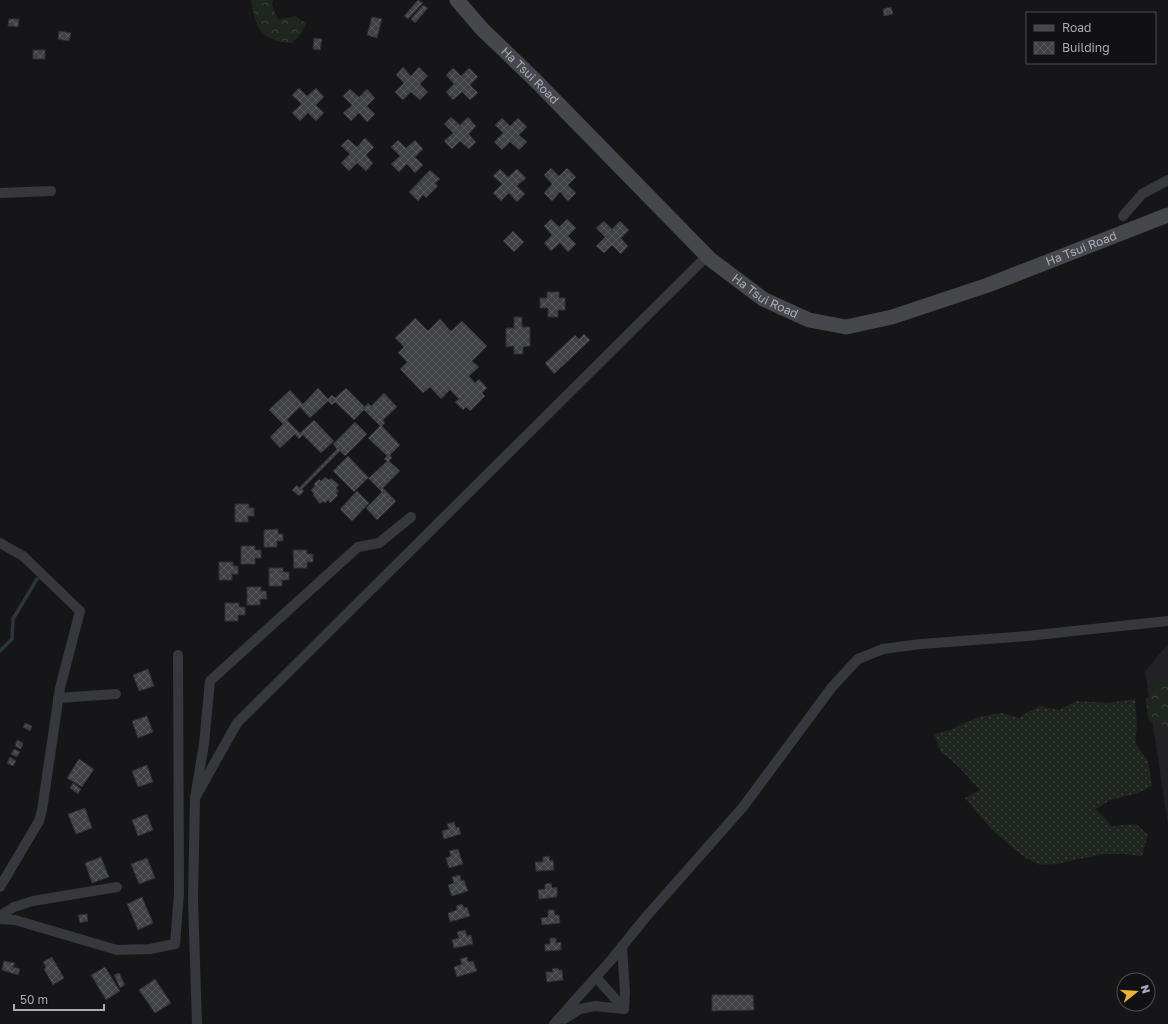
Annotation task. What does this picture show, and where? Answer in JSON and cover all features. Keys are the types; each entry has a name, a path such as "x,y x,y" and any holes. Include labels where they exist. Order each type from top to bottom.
{"street":[{"name":"Ha Tsui Road","path":"457,0 482,29 535,80 707,256 763,299 809,320 846,327 892,316 988,285 1168,215"},
{"path":"1123,216 1142,194 1168,180"},
{"path":"0,193 51,191"},
{"path":"195,798 237,723 707,256"},
{"path":"197,1024 193,900 195,798 204,744 210,681 358,547 379,542 411,516"},
{"path":"0,543 23,556 80,611 58,698 42,810 39,821 0,887"},
{"path":"555,1024 743,807 832,687 858,659 883,649 921,644 1027,636 1168,621"},
{"path":"0,919 14,920 117,950 150,949 175,944 179,893 178,655"},
{"path":"58,698 116,694"},
{"path":"0,916 14,908 33,901 117,888"},
{"path":"622,946 624,1009"},
{"path":"596,977 624,1009"},
{"path":"555,1024 580,1009 595,1006 624,1009"}],"shaded area":[{"path":"1168,644 1168,826 1145,671"}],"green space":[{"path":"251,0 273,0 272,5 278,20 295,16 306,23 301,34 292,43 282,42 267,36 258,26"},
{"path":"1168,678 1168,728 1157,721 1151,723 1148,717 1145,699 1154,693 1156,683 1162,679"},
{"path":"1135,699 1137,726 1135,743 1148,761 1152,786 1138,793 1110,800 1096,809 1112,826 1136,824 1148,835 1142,856 1102,854 1057,864 1040,865 1024,857 992,830 965,798 980,790 958,766 941,752 934,734 950,730 978,717 1002,713 1018,718 1039,706 1059,710 1077,701 1108,703"}],"building":[{"path":"418,0 423,3 408,19 404,16"},
{"path":"423,5 428,8 415,23 411,19"},
{"path":"891,7 893,14 884,16 883,9"},
{"path":"372,17 382,19 377,38 367,35"},
{"path":"9,19 19,19 18,27 8,26"},
{"path":"59,31 71,33 69,41 58,39"},
{"path":"314,38 322,39 320,50 313,49"},
{"path":"33,50 45,50 45,59 33,59"},
{"path":"403,67 411,76 419,67 428,76 420,84 428,92 420,100 411,92 403,100 395,92 404,83 396,75"},
{"path":"453,68 461,76 469,68 478,77 470,85 478,93 470,100 462,92 453,100 446,92 454,84 446,75"},
{"path":"299,88 307,96 316,88 324,97 316,105 324,113 316,121 308,113 300,121 292,113 301,104 292,95"},
{"path":"350,89 359,97 367,89 375,98 367,106 375,114 367,122 359,113 351,121 343,113 352,105 343,96"},
{"path":"451,117 460,125 468,117 476,126 469,134 476,142 469,149 460,141 452,149 444,141 453,133 444,124"},
{"path":"502,118 510,126 518,118 527,127 519,135 527,142 519,150 510,142 502,150 494,142 503,133 495,125"},
{"path":"365,138 374,147 366,155 373,163 366,171 357,163 349,171 341,163 350,154 341,146 348,139 357,147"},
{"path":"398,140 406,148 415,140 423,149 415,157 423,165 415,173 407,164 399,172 391,164 400,156 391,147"},
{"path":"551,168 559,176 567,168 576,177 568,185 576,193 568,201 560,192 552,201 544,193 552,184 544,175"},
{"path":"500,169 508,177 517,169 526,178 517,186 525,194 517,202 509,193 501,201 493,193 502,184 493,176"},
{"path":"430,170 440,179 435,183 438,186 426,198 423,195 418,201 409,192"},
{"path":"551,219 559,227 567,219 576,228 568,236 576,244 568,252 560,243 551,251 544,243 552,235 544,226"},
{"path":"604,221 612,229 620,221 629,230 621,238 628,246 621,254 612,245 604,253 596,246 605,237 596,228"},
{"path":"513,231 524,242 514,252 503,241"},
{"path":"547,292 559,292 559,298 565,298 565,310 558,310 558,317 548,317 548,308 540,308 540,298 547,298"},
{"path":"514,317 522,317 522,327 530,327 530,346 523,347 523,354 514,354 514,346 506,347 506,328 514,328"},
{"path":"415,318 428,331 440,319 451,331 462,321 487,346 472,361 479,367 469,376 475,383 479,379 487,388 482,393 485,396 470,411 466,407 463,410 455,402 459,399 450,390 441,399 430,387 423,393 400,369 407,362 398,353 404,347 395,338"},
{"path":"584,334 590,340 554,374 545,363 575,335 579,339"},
{"path":"318,388 328,399 332,395 335,398 346,388 365,407 368,403 371,406 384,393 397,407 383,420 385,423 382,426 400,445 390,455 392,458 389,461 400,471 383,488 396,501 377,520 366,508 382,492 368,478 354,492 333,471 348,456 369,478 387,461 384,459 387,456 368,438 380,426 364,410 354,420 335,402 332,405 328,401 310,418 300,407 287,420 300,433 314,420 334,441 321,453 303,435 299,439 295,434 280,448 270,437 283,424 269,410 290,390 303,404"},
{"path":"355,422 367,434 345,456 340,451 302,489 304,491 299,496 292,490 297,485 299,488 337,449 333,444"},
{"path":"325,477 329,480 331,478 339,485 336,488 339,491 336,493 338,495 330,503 328,500 325,503 323,501 320,504 311,490 319,479 321,481"},
{"path":"357,491 369,503 352,521 340,509"},
{"path":"235,504 249,504 249,508 254,508 254,516 248,516 248,522 235,522"},
{"path":"278,529 278,534 283,534 283,541 277,541 277,547 264,547 264,530"},
{"path":"241,546 255,546 255,550 261,550 261,558 255,558 255,564 241,564"},
{"path":"293,550 307,550 307,554 313,554 313,562 307,562 307,568 294,568"},
{"path":"219,562 233,562 233,566 238,566 238,574 232,574 232,580 219,580"},
{"path":"269,568 283,568 283,572 289,572 289,580 282,580 282,586 269,586"},
{"path":"247,587 261,587 261,591 266,591 267,599 260,599 260,605 247,605"},
{"path":"225,603 239,603 239,607 245,607 245,615 238,615 238,621 225,621"},
{"path":"148,669 154,686 139,691 133,675"},
{"path":"147,716 153,732 138,738 132,721"},
{"path":"25,723 32,726 30,731 23,727"},
{"path":"17,740 23,743 21,749 15,746"},
{"path":"14,749 20,752 17,757 11,754"},
{"path":"10,757 16,761 13,766 7,763"},
{"path":"79,759 94,769 82,787 67,778"},
{"path":"147,765 153,782 138,787 132,771"},
{"path":"73,783 81,789 78,794 70,788"},
{"path":"85,808 92,828 76,834 68,814"},
{"path":"147,814 153,830 138,836 132,820"},
{"path":"454,822 456,828 459,827 461,834 444,839 442,831 449,829 447,824"},
{"path":"458,849 463,864 449,868 446,858 451,856 449,851"},
{"path":"549,856 550,861 553,860 554,870 536,871 535,862 543,862 543,857"},
{"path":"101,857 109,877 92,883 85,863"},
{"path":"147,858 155,878 139,884 131,864"},
{"path":"460,875 461,881 464,880 468,891 452,896 448,885 454,883 452,877"},
{"path":"551,883 552,888 557,887 557,897 539,899 538,890 545,889 545,884"},
{"path":"142,897 153,923 138,930 127,904"},
{"path":"462,904 464,908 467,907 470,916 450,922 448,913 457,910 456,906"},
{"path":"548,910 554,910 555,915 559,915 560,923 542,925 541,918 548,917"},
{"path":"87,914 88,921 80,923 78,915"},
{"path":"465,930 467,936 471,935 473,944 454,948 452,940 459,938 457,932"},
{"path":"550,938 556,938 556,943 561,942 561,950 545,951 545,944 550,944"},
{"path":"52,957 64,978 53,985 44,969 46,967 43,962"},
{"path":"467,957 468,962 473,961 477,971 457,977 454,967 462,964 460,959"},
{"path":"4,961 15,963 13,967 20,969 18,975 2,970"},
{"path":"105,967 120,991 106,1000 91,975"},
{"path":"558,968 558,970 562,970 563,980 547,982 546,972 553,972 552,969"},
{"path":"119,973 125,985 120,988 114,975"},
{"path":"155,979 171,1003 155,1013 139,990"},
{"path":"712,995 753,995 754,1010 712,1011"}],"waterway":[{"path":"0,651 12,639 13,619 37,579"}]}
